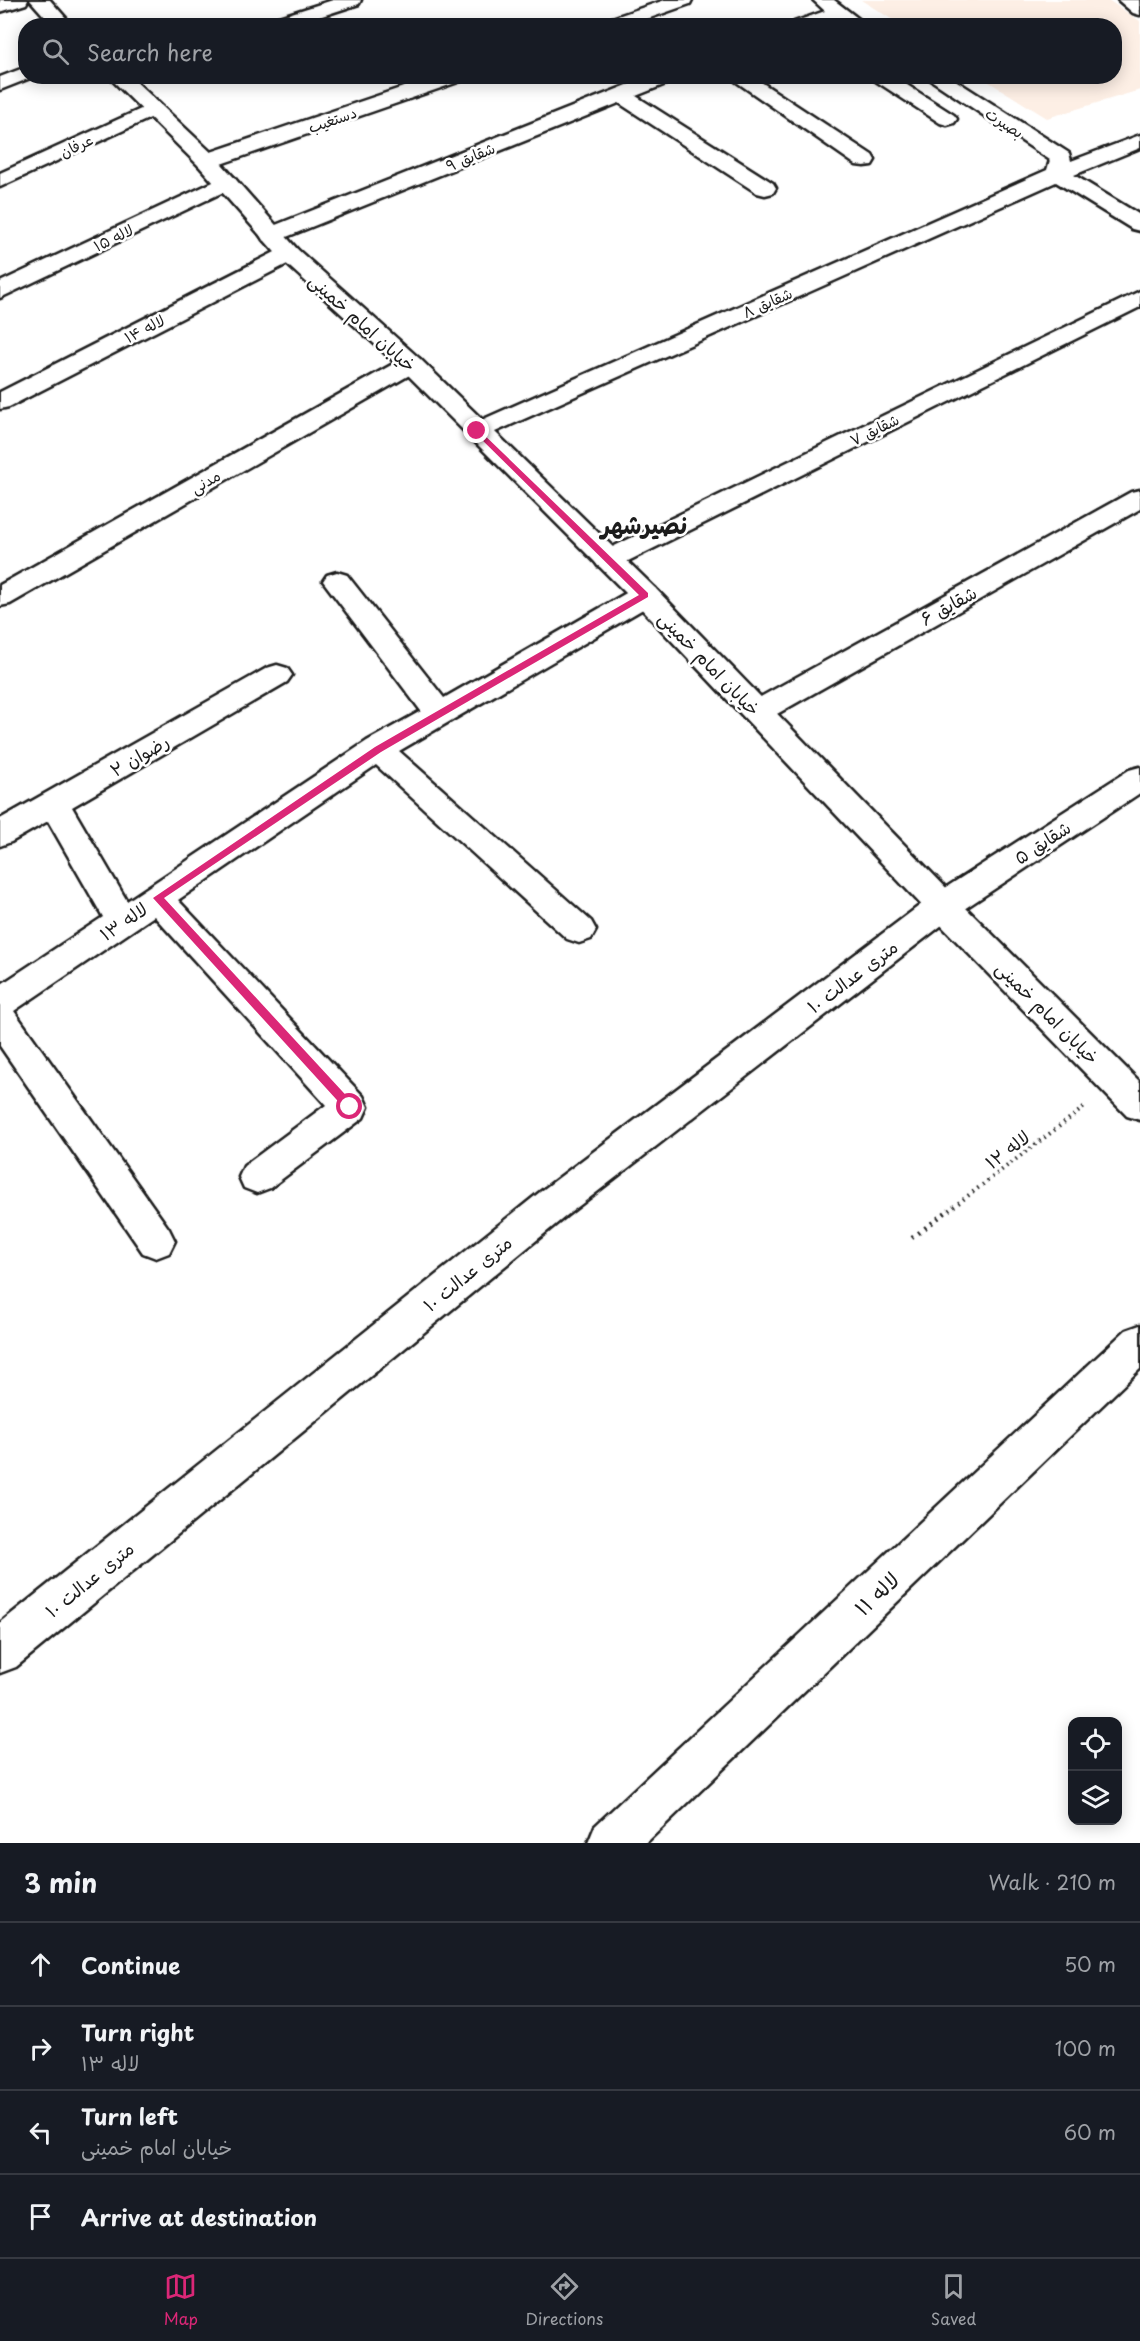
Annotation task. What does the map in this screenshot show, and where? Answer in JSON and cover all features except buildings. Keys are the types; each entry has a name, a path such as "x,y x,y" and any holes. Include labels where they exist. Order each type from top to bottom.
{"street":[{"path":"0,6 19,0"},
{"path":"39,0 56,18"},
{"path":"295,18 352,0"},
{"path":"630,18 683,0"},
{"path":"822,0 847,18"},
{"path":"822,18 838,12"},
{"path":"0,84 18,76"},
{"name":"خیابان امام خمینی","path":"126,84 207,161 280,244 411,364 645,595 943,906 1133,1097"},
{"name":"دستغیب","path":"207,161 433,84"},
{"name":"شقایق ۹","path":"280,244 650,84"},
{"path":"750,84 864,160"},
{"path":"891,84 947,119"},
{"name":"بصیرت","path":"947,84 1061,158 1057,174"},
{"path":"621,96 765,188"},
{"name":"عرفان","path":"0,181 152,110"},
{"name":"شقایق ۸","path":"477,431 1057,174 1140,141"},
{"path":"1057,174 1140,224"},
{"name":"لاله ۱۵","path":"0,291 226,182"},
{"name":"لاله ۱۴","path":"0,402 280,244"},
{"name":"شقایق ۷","path":"608,560 1140,298"},
{"name":"مدنی","path":"0,597 411,364"},
{"name":"شقایق ۶","path":"757,712 1140,498"},
{"path":"337,581 440,714"},
{"name":"لاله ۱۳","path":"0,1004 378,749 645,595"},
{"name":"رضوان ۲","path":"0,834 277,675"},
{"path":"378,749 579,930"},
{"name":"شقایق ۵","path":"943,906 1140,778"},
{"path":"54,803 122,921"},
{"path":"158,898 350,1107 257,1177"},
{"name":"۱۰ متری عدالت","path":"0,1651 553,1204 943,906"},
{"path":"0,1018 156,1241"},
{"name":"لاله ۱۱","path":"612,1843 1140,1343"}],"path":[{"name":"لاله ۱۲","path":"912,1238 1133,1097"}],"shaded area":[{"path":"861,0 1108,0 1140,21 1140,90 1047,118 992,84 1122,84 1122,18 890,18"}],"district":[{"name":"نصیرشهر","path":"644,524"}],"route":[{"path":"350,1107 158,898 378,749 645,595 477,431"}]}
